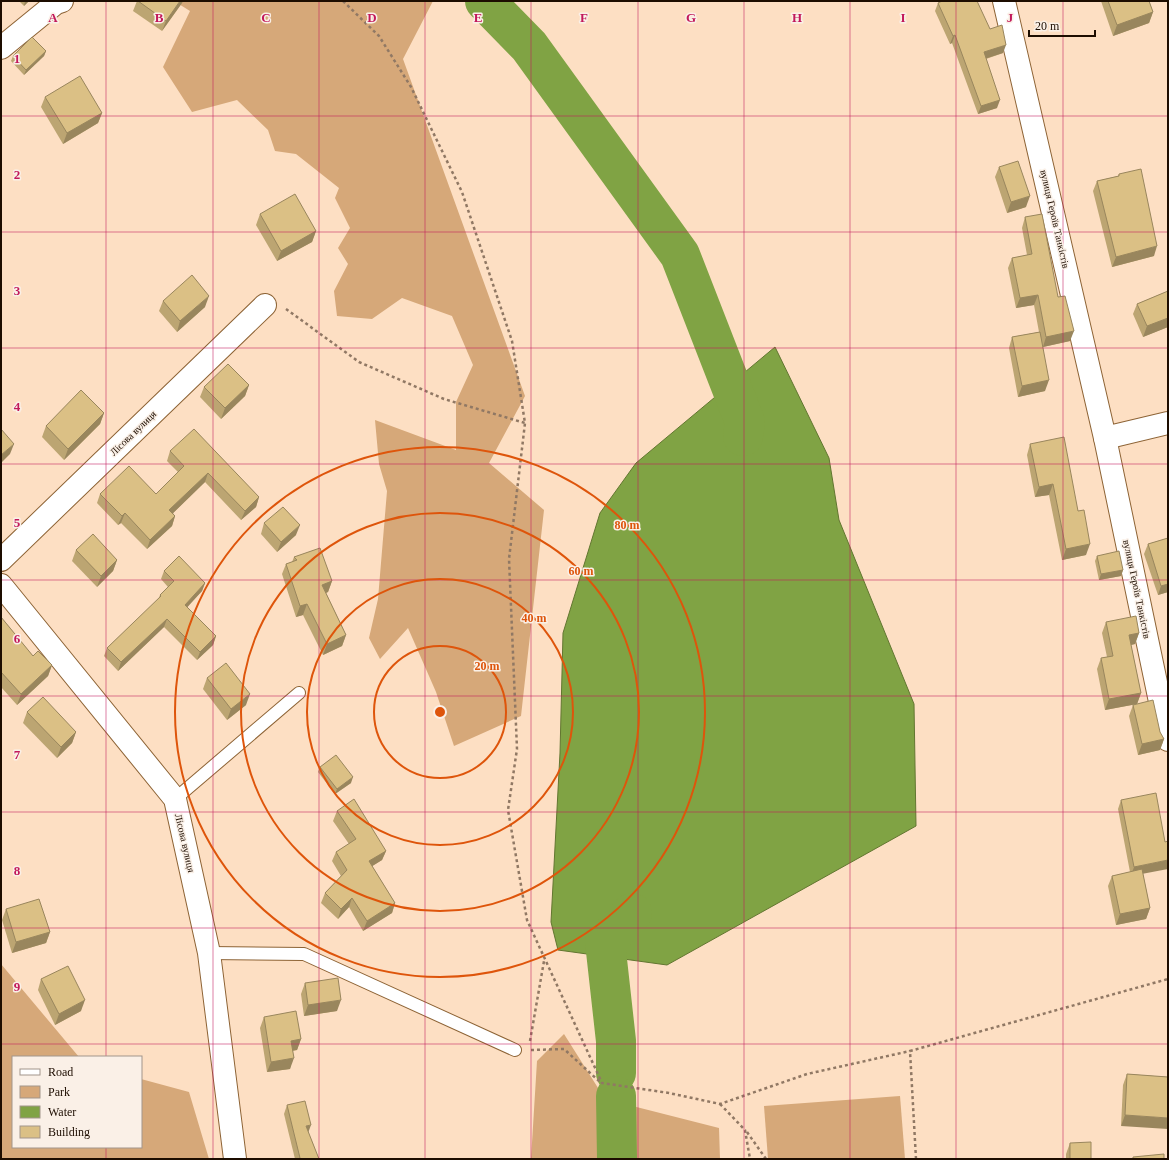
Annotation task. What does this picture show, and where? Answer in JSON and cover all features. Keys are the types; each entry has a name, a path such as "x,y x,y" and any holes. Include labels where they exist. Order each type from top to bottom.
{"street":[{"path":"1,48 56,3 62,1"},
{"name":"вулиця Героїв Танкістів","path":"1004,1 1105,438 1168,740"},
{"name":"Лісова вулиця","path":"1,560 265,305"},
{"path":"1105,438 1168,423"},
{"name":"Лісова вулиця","path":"1,585 175,799 209,953 235,1159"}],"lane":[{"path":"175,799 299,693"},
{"path":"209,953 304,954 515,1050"}],"path":[{"path":"343,1 379,36 411,87 462,192 512,341 525,422 509,559 518,749 508,810 527,920 544,960 602,1083"},
{"path":"265,305 284,308 359,362 444,399 525,422"},
{"path":"528,1050 544,960"},
{"path":"515,1050 564,1050 602,1083 669,1093 720,1104 807,1074 910,1051 1168,979"},
{"path":"910,1051 916,1159"},
{"path":"720,1104 745,1130 766,1159"},
{"path":"745,1130 750,1159"}],"green space":[{"path":"174,1 433,1 403,59 525,396 489,463 544,510 521,716 454,746 436,692 408,628 380,659 369,638 378,599 387,491 379,464 375,420 456,450 456,402 473,365 452,316 402,298 372,319 337,316 334,291 348,264 338,248 350,228 335,198 339,188 296,154 275,151 268,130 237,100 192,112 163,67 190,11"},
{"path":"1,964 78,1056 12,1056 12,1148 142,1148 142,1079 189,1092 209,1159 1,1159"},
{"path":"564,1034 605,1099 719,1128 720,1159 531,1159 537,1061"},
{"path":"900,1096 905,1159 768,1159 764,1106"}],"water":[{"path":"775,347 829,458 839,520 914,704 916,826 667,965 558,950 551,922 560,753 563,633 600,513 636,463"}],"building":[{"path":"138,1 180,1 166,21"},
{"path":"942,1 977,1 990,29 1002,25 1006,45 984,52 1000,100 981,106 955,35 953,36 938,3"},
{"path":"1108,1 1149,1 1153,12 1117,25"},
{"path":"32,37 46,51 26,70 13,56"},
{"path":"80,76 102,113 67,133 45,97"},
{"path":"1018,161 1030,196 1011,202 999,167"},
{"path":"1141,169 1157,246 1116,257 1097,181"},
{"path":"295,194 316,231 281,251 260,214"},
{"path":"1042,214 1058,297 1065,296 1074,331 1046,337 1038,295 1020,298 1012,258 1032,254 1025,217"},
{"path":"192,275 209,296 180,321 163,301"},
{"path":"1168,291 1168,318 1147,326 1137,304"},
{"path":"1040,332 1049,380 1022,386 1012,337"},
{"path":"228,364 249,385 225,408 204,387"},
{"path":"81,390 104,413 68,449 46,426"},
{"path":"1,429 14,444 1,455"},
{"path":"194,429 259,497 245,511 208,473 169,510 175,516 150,540 125,513 122,516 100,494 129,466 156,494 184,466 170,451"},
{"path":"1064,437 1078,511 1084,510 1090,544 1066,549 1053,484 1039,487 1030,444"},
{"path":"283,507 300,525 281,542 264,523"},
{"path":"93,534 117,560 101,576 76,550"},
{"path":"1168,538 1168,584 1161,586 1148,544"},
{"path":"320,548 332,581 322,585 346,635 327,644 307,604 300,606 286,564 297,560 294,557"},
{"path":"1119,551 1123,570 1101,574 1097,556"},
{"path":"179,556 205,583 185,605 216,636 200,652 167,619 121,662 107,648 161,596 160,595 174,581 164,571"},
{"path":"1136,616 1139,633 1129,635 1141,693 1109,699 1101,658 1113,656 1106,622"},
{"path":"1,617 33,656 38,651 52,665 21,694 1,672"},
{"path":"226,663 250,694 231,709 207,678"},
{"path":"43,697 76,732 61,747 27,712"},
{"path":"1153,700 1160,732 1164,739 1142,744 1133,705"},
{"path":"336,755 353,777 337,789 320,767"},
{"path":"1156,793 1165,842 1168,841 1168,860 1134,867 1121,800"},
{"path":"354,799 386,851 369,861 395,903 367,921 352,898 341,909 325,893 347,870 336,852 356,839 337,811"},
{"path":"1142,869 1150,908 1120,914 1112,876"},
{"path":"39,899 50,932 16,942 6,909"},
{"path":"68,966 85,1000 59,1014 41,979"},
{"path":"338,978 341,1000 308,1005 305,983"},
{"path":"296,1011 301,1039 291,1041 294,1058 271,1062 264,1017"},
{"path":"1127,1074 1168,1077 1168,1118 1125,1115"},
{"path":"305,1101 311,1125 306,1126 319,1159 298,1159 300,1158 287,1105"},
{"path":"1091,1142 1091,1159 1070,1159 1070,1143"},
{"path":"1164,1154 1164,1159 1133,1159 1133,1157"}],"waterway":[{"path":"485,1 529,46 680,255 745,422 743,436"},
{"path":"616,1073 616,1041 605,942 632,913"},
{"path":"616,1096 617,1159"}]}
